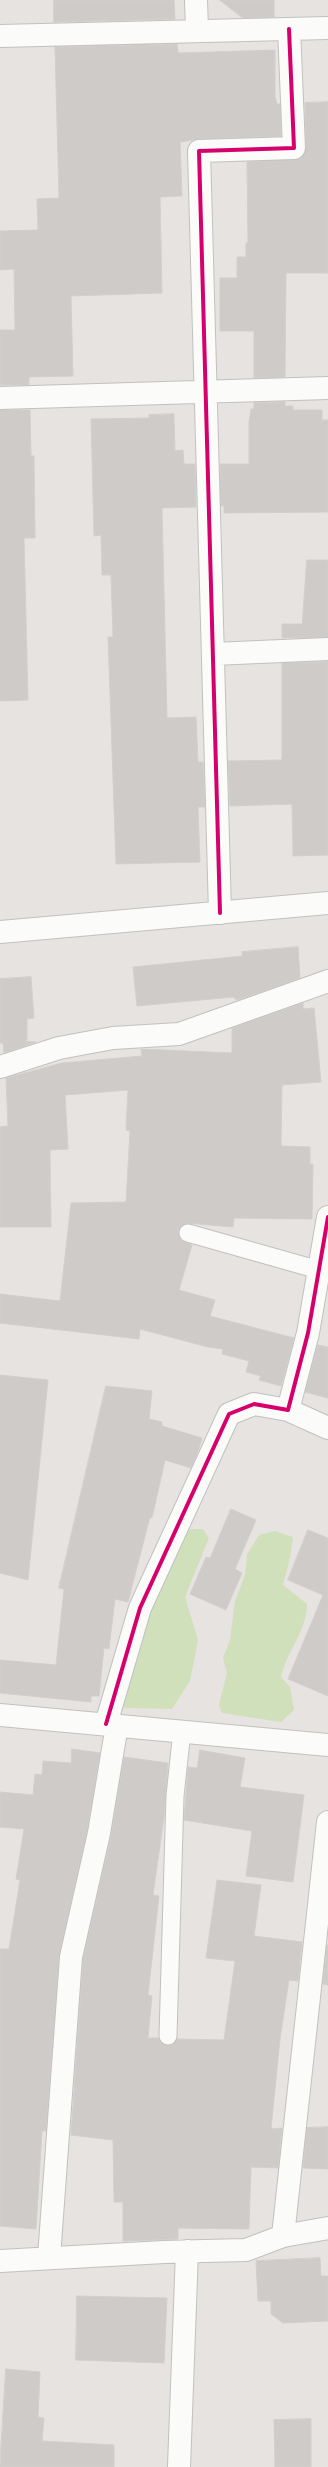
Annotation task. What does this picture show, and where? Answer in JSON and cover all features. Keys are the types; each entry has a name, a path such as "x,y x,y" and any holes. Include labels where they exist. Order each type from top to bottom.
{"street":[{"path":"196,0 197,30"},
{"path":"0,36 328,28"},
{"path":"220,913 198,151 294,148 289,29"},
{"path":"0,398 328,388"},
{"path":"213,654 328,649"},
{"path":"0,932 328,903"},
{"path":"0,1067 59,1048 113,1038 179,1034 328,981"},
{"path":"288,1410 308,1333 328,1217"},
{"path":"49,2257 71,1957 99,1833 111,1724 140,1608 229,1414 254,1404 288,1410 328,1428"},
{"path":"0,1715 328,1745"},
{"path":"283,2236 328,1822"},
{"path":"0,2261 49,2257 246,2250 283,2236 328,2228"},
{"path":"179,2467 187,2251"}],"lane":[{"path":"188,1233 318,1270"},
{"path":"168,2036 175,1796 182,1731"}],"green space":[{"path":"190,1529 203,1529 209,1538 185,1597 198,1640 190,1681 172,1709 125,1708 123,1703 150,1608 182,1537"},
{"path":"275,1531 293,1537 290,1558 283,1585 307,1604 304,1623 281,1677 290,1687 294,1710 281,1722 222,1713 219,1705 227,1673 223,1658 230,1640 235,1601 245,1575 247,1554 259,1535"}],"building":[{"path":"54,0 174,0 175,19 54,22"},
{"path":"220,0 274,0 274,17 243,18"},
{"path":"177,44 178,53 275,50 275,96 277,104 280,104 281,136 199,139 180,142 182,196 160,197 162,293 71,296 73,376 29,377 29,385 0,385 0,330 15,330 14,269 0,270 0,231 38,230 37,199 59,198 55,47"},
{"path":"328,102 328,273 286,273 285,377 254,378 254,331 220,331 220,278 237,278 237,257 246,257 246,243 248,243 247,162 301,158 306,147 305,103"},
{"path":"285,402 285,406 293,406 293,410 322,410 322,420 328,420 328,512 224,513 224,506 221,506 220,464 249,464 249,422 251,409 254,409 254,403"},
{"path":"0,410 30,410 31,456 34,456 35,538 24,538 28,700 0,701"},
{"path":"174,414 175,451 183,450 184,464 195,464 196,507 162,508 167,718 196,717 198,762 203,762 205,807 198,807 200,862 116,864 108,637 113,637 111,575 102,575 101,535 94,536 91,419 149,418 149,415"},
{"path":"307,560 328,560 328,637 282,638 282,624 302,624"},
{"path":"328,662 328,855 293,856 292,804 230,806 228,761 282,760 282,663"},
{"path":"298,947 300,978 237,1000 233,997 137,1006 133,967 243,956 242,952"},
{"path":"31,977 34,1018 27,1019 27,1040 25,1041 36,1042 4,1053 3,1043 0,1043 0,979"},
{"path":"303,1003 303,1009 314,1008 321,1082 282,1085 281,1146 310,1147 310,1164 313,1164 312,1219 234,1218 233,1227 186,1223 178,1231 181,1240 192,1245 179,1290 215,1300 210,1316 294,1338 281,1386 259,1380 261,1376 246,1372 249,1361 222,1354 223,1349 208,1347 140,1329 139,1339 0,1323 0,1294 60,1301 71,1203 126,1202 130,1131 126,1130 128,1090 65,1095 68,1149 50,1150 51,1227 0,1227 0,1127 8,1126 6,1078 62,1063 142,1056 141,1049 232,1053 232,1028"},
{"path":"318,1345 328,1347 328,1398 305,1392"},
{"path":"0,1375 48,1380 28,1580 0,1573"},
{"path":"106,1386 152,1391 149,1419 162,1422 162,1426 202,1438 198,1451 191,1468 165,1460 152,1518 150,1517 128,1602 115,1599 109,1649 104,1648 99,1696 91,1696 91,1702 0,1693 0,1660 56,1665 64,1589 59,1588"},
{"path":"231,1509 256,1520 235,1569 242,1573 226,1610 190,1594 206,1557 210,1558"},
{"path":"308,1530 328,1538 328,1696 288,1679 323,1595 288,1580"},
{"path":"72,1749 100,1753 87,1831 59,1956 46,2131 42,2131 36,2229 0,2226 0,1949 9,1949 20,1880 16,1879 24,1829 0,1827 0,1792 33,1795 35,1774 42,1775 43,1761 71,1763"},
{"path":"200,1750 245,1758 240,1787 304,1795 293,1882 246,1876 252,1831 184,1820 188,1767 197,1768"},
{"path":"124,1757 168,1763 164,1817 153,1895 159,1896 148,1995 152,1996 148,2038 159,2038 162,2044 168,2046 173,2045 177,2039 224,2040 235,1961 206,1958 217,1880 261,1885 254,1936 302,1942 298,1981 289,1980 280,2039 271,2129 282,2128 278,2168 251,2167 249,2229 178,2228 178,2239 123,2241 123,2202 114,2202 113,2140 71,2135 83,1959 111,1836"},
{"path":"328,1945 328,1985 323,1984"},
{"path":"328,2127 328,2169 303,2168 307,2128"},
{"path":"320,2258 321,2276 328,2276 328,2321 283,2323 271,2314 271,2301 258,2301 256,2261"},
{"path":"77,2296 167,2298 164,2363 76,2360"},
{"path":"6,2369 40,2372 38,2417 44,2418 42,2441 114,2445 114,2467 0,2467"},
{"path":"311,2419 311,2467 275,2467 274,2420"}],"cycle path":[{"path":"220,913 199,151 294,148 289,29"},
{"path":"106,1724 140,1608 229,1414 254,1404 288,1410 308,1333 328,1217"}]}
